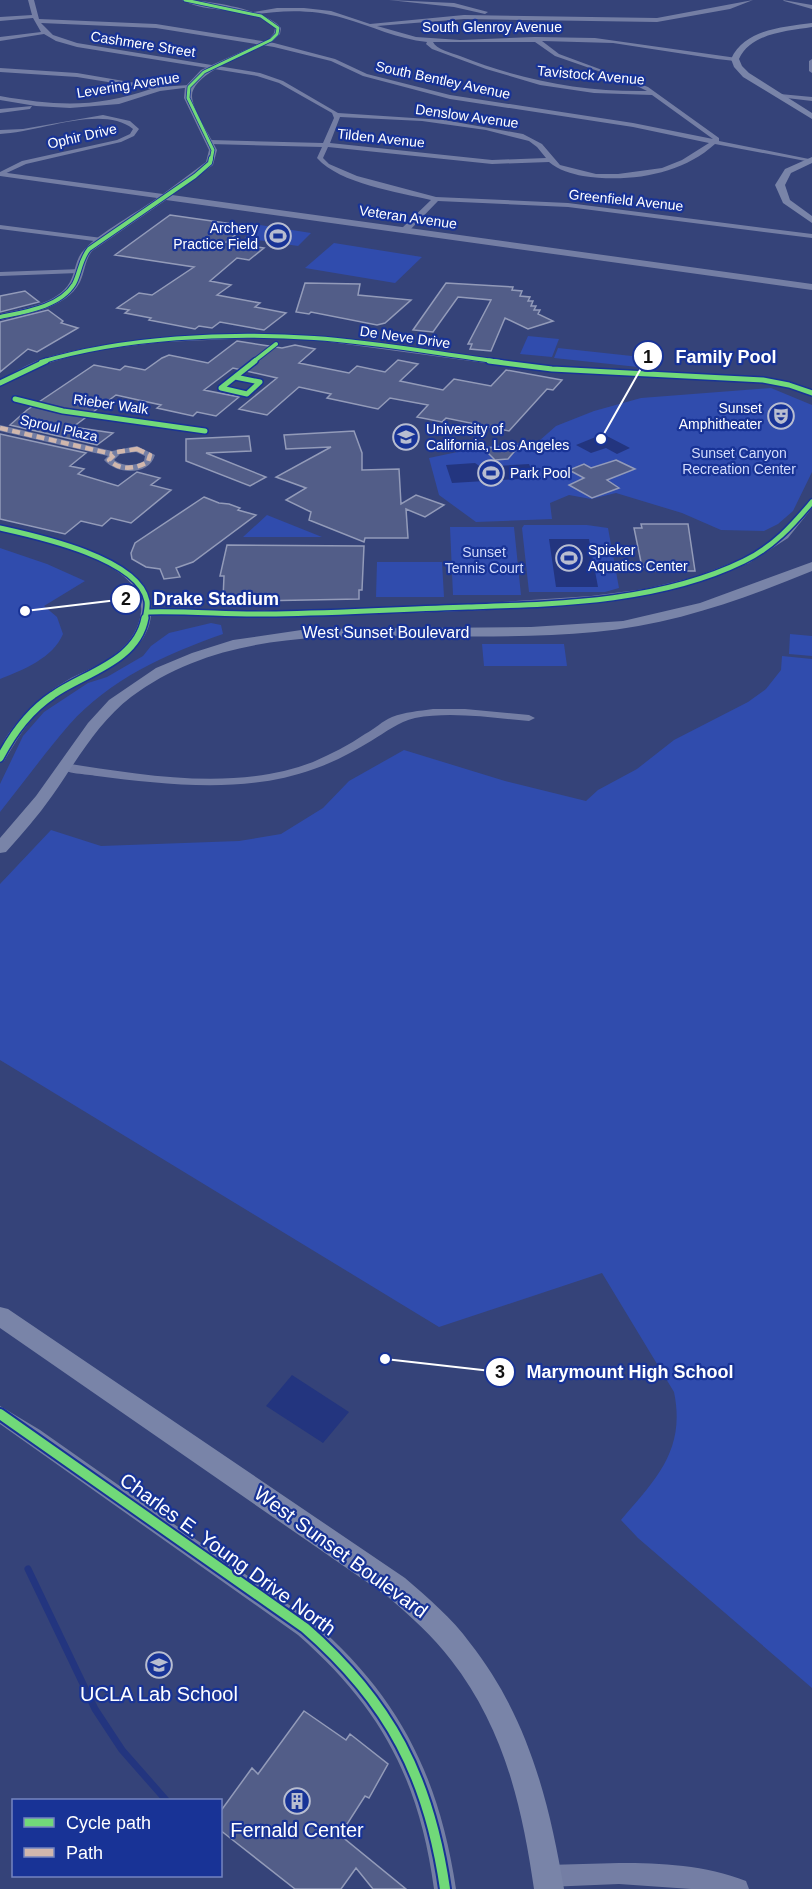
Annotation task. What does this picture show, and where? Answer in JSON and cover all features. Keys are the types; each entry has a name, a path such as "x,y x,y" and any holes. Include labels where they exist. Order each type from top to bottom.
{"main road":[{"path":"812,25 763,35 744,45 735,59 742,72 812,117"},
{"path":"810,160 788,171 780,185 786,201 812,220"},
{"name":"West Sunset Boulevard","path":"0,848 32,811 92,727 126,694 191,658 242,642 287,634 332,630 524,631 621,625 717,604 812,566"},
{"name":"West Sunset Boulevard","path":"0,1316 396,1587 442,1628 487,1687 509,1729 541,1828 548,1882"}],"street":[{"path":"0,39 44,33 31,0"},
{"path":"0,317 39,307 61,296 74,284 82,257 102,240 205,168 213,156 210,142 188,98 189,87 200,75 265,43 278,34 278,28 269,20 251,14 203,6 185,0"},
{"path":"392,0 461,6 488,14 490,17"},
{"path":"370,26 435,18 657,20 730,7 750,0"},
{"path":"786,0 812,7"},
{"name":"South Glenroy Avenue","path":"251,14 266,7 316,11 347,17 398,36 430,40 535,39 619,42 735,59"},
{"name":"South Bentley Avenue","path":"0,19 156,26 265,43 316,54 365,75 450,97 633,125 810,160"},
{"name":"Cashmere Street","path":"44,33 53,39 77,45 258,74 280,82 338,115"},
{"path":"535,39 557,55 629,80 653,93 716,136 715,141"},
{"name":"Tavistock Avenue","path":"430,40 429,44 434,48 519,79 559,87 653,93"},
{"path":"812,61 812,71"},
{"path":"0,70 77,75 159,89"},
{"name":"Levering Avenue","path":"0,98 36,104 70,106 103,104 137,98 159,89 189,87"},
{"path":"780,96 812,99"},
{"path":"0,111 36,104"},
{"path":"338,115 320,158 323,164 331,169 436,200 405,230"},
{"name":"Denslow Avenue","path":"338,115 429,122 505,132 534,141 542,147 550,160 572,171 588,173 629,175 650,172 680,164 715,141"},
{"name":"Ophir Drive","path":"0,132 34,129 70,120 97,118 123,121 132,124 136,129 132,135 118,141 24,162 1,174"},
{"name":"Tilden Avenue","path":"210,142 325,144 492,162 550,160"},
{"name":"Veteran Avenue","path":"1,174 812,287"},
{"name":"Greenfield Avenue","path":"436,200 578,206 812,236"},
{"path":"0,227 102,240"},
{"path":"0,274 78,271"},
{"name":"De Neve Drive","path":"0,383 42,362 95,348 159,340 253,336 315,339 552,369 742,378 776,382 812,393"},
{"name":"Sproul Plaza","path":"0,428 112,454"},
{"path":"148,612 250,614 367,611 561,603 623,597 681,584 730,568 778,540 797,524 812,502"},
{"path":"0,528 74,547 111,564 127,574 143,590 148,612 140,633 131,645 109,664 44,700 16,729 0,758"},
{"path":"64,767 137,778 197,781 252,778 283,774 336,756 375,734 390,722 402,717 426,713 529,718"},
{"name":"Charles E. Young Drive North","path":"0,1414 305,1628 326,1644 348,1667 394,1729 410,1758 424,1794 435,1835 445,1889"},
{"path":"548,1882 646,1872 712,1881 738,1889"}],"green space":[{"name":"Archery Practice Field","path":"260,225 311,233 298,246 244,238"},
{"path":"334,243 422,257 395,283 305,268"},
{"path":"528,336 559,339 552,357 520,354"},
{"path":"558,348 641,357 638,367 554,358"},
{"name":"Sunset Canyon Recreation Center","path":"771,388 812,405 812,472 793,511 778,524 764,531 721,530 682,513 616,493 591,499 569,495 550,503 552,519 476,522 439,495 429,458 481,447 539,441 556,426 594,411 641,398"},
{"path":"267,515 322,537 243,537"},
{"name":"Spieker Aquatics Center","path":"524,525 587,525 608,528 619,588 605,592 529,592 522,528"},
{"name":"Sunset Tennis Court","path":"450,527 514,527 521,595 453,595"},
{"path":"0,548 47,564 85,581 44,606 57,617 63,634 52,650 36,662 0,679"},
{"name":"Sunset Tennis Court","path":"377,562 442,562 444,597 376,597"},
{"path":"211,623 221,625 223,634 160,659 121,681 85,709 69,725 0,812 0,784 23,736 44,712 88,683 107,677 143,656 151,646 169,633"},
{"path":"790,634 812,636 812,656 789,654"},
{"path":"482,644 564,644 567,666 484,666"},
{"path":"782,656 812,659 812,1688 638,1538 621,1520 646,1491 665,1462 676,1431 677,1412 674,1392 602,1273 439,1327 0,1060 0,884 51,830 101,846 239,841 281,834 323,808 349,781 404,750 505,781 586,801 598,790 637,769 674,740 748,702 766,689 781,670"}],"shaded area":[{"path":"603,434 630,448 617,454 606,448 591,453 576,445"},
{"name":"Park Pool","path":"475,463 481,467 529,464 535,478 452,483 446,465"},
{"path":"549,539 589,539 598,587 556,587"},
{"path":"292,1375 349,1412 323,1443 266,1406"}],"building":[{"path":"170,215 247,226 226,242 264,248 249,260 237,258 210,281 231,285 217,295 260,303 255,307 286,313 264,330 220,322 212,328 199,326 195,329 149,320 151,318 125,313 129,310 117,308 139,293 152,295 194,267 115,255"},
{"path":"305,283 360,284 358,295 411,300 385,323 377,325 311,312 309,314 296,312"},
{"path":"446,283 513,287 512,290 522,291 520,296 530,297 528,301 533,301 531,306 536,306 534,310 540,310 538,314 553,321 528,329 505,318 491,351 470,349 472,344 468,344 491,300 458,297 433,332 413,330"},
{"path":"25,291 39,302 0,312 0,296"},
{"path":"48,310 63,321 61,323 78,328 37,352 28,349 0,372 0,322"},
{"path":"237,341 282,348 295,345 315,349 299,363 349,373 357,366 385,372 398,360 418,364 400,381 443,390 454,379 491,386 506,370 562,380 553,390 547,389 509,431 446,418 442,422 417,417 428,405 390,398 378,409 327,398 331,394 299,387 267,415 239,409 277,378 233,368 204,390 239,397 216,416 197,412 193,416 157,408 161,405 116,395 73,427 113,433 97,445 10,425 27,410 94,365 120,370 125,366 145,370 169,355 208,363"},
{"path":"354,431 362,453 362,470 399,469 401,504 416,495 444,505 425,517 406,509 408,538 365,538 364,542 309,520 311,512 286,500 306,488 276,477 331,447 286,449 284,435"},
{"path":"0,434 86,453 70,466 84,469 78,474 118,486 137,472 160,478 151,485 171,490 131,523 111,518 102,526 81,521 65,534 0,519"},
{"path":"249,436 251,451 206,453 266,477 250,486 186,461 186,439"},
{"path":"519,446 508,459 495,460 483,448"},
{"path":"616,460 635,469 607,480 619,488 592,498 569,485 584,478 569,470 584,464 591,468"},
{"path":"204,497 256,515 193,562 176,568 180,577 164,579 160,569 146,567 132,559 131,553 135,543"},
{"path":"641,524 688,524 695,571 651,571 650,567 642,567 634,528 642,528"},
{"path":"227,545 364,546 362,590 359,590 359,599 251,601 223,599 224,576 220,576"},
{"name":"Fernald Center","path":"304,1711 346,1740 350,1734 388,1764 369,1798 365,1796 340,1835 406,1889 373,1889 356,1868 341,1889 295,1889 222,1832 222,1809 252,1768 258,1774"}],"waterway":[{"path":"28,1569 95,1709 122,1750 165,1799"}],"marked path":[{"path":"0,428 112,454"},
{"path":"137,449 150,455 148,462 139,466 122,468 109,460 117,452 137,449"}],"cycle path":[{"path":"0,317 42,306 62,296 75,282 81,261 89,249 195,176 210,163 213,150 188,98 189,87 204,72 271,40 277,34 278,28 271,21 249,12 185,0"},
{"path":"0,383 42,362 88,349 163,340 253,336 315,338 552,369 763,380 789,385 812,393"},
{"path":"235,377 260,382 247,394 221,388 276,344"},
{"name":"Rieber Walk","path":"15,399 63,411 205,431"},
{"path":"149,612 298,614 537,604 591,600 645,592 698,579 745,561 784,536 812,502"},
{"path":"0,528 42,538 95,556 119,568 137,583 147,600 145,621 130,647 111,662 63,688 41,704 22,723 0,758"},
{"path":"0,1414 305,1628 334,1653 382,1711 402,1744 418,1778 431,1814 440,1851 445,1889"}],"place":[{"name":"Archery Practice Field","path":"278,236"},
{"name":"Sunset Amphitheater","path":"781,416"},
{"name":"University of California, Los Angeles","path":"406,437"},
{"name":"Family Pool","path":"601,439"},
{"name":"Park Pool","path":"491,473"},
{"name":"Spieker Aquatics Center","path":"569,558"},
{"name":"Drake Stadium","path":"25,611"},
{"name":"Marymount High School","path":"385,1359"},
{"name":"UCLA Lab School","path":"159,1665"},
{"name":"Fernald Center","path":"297,1801"}]}
